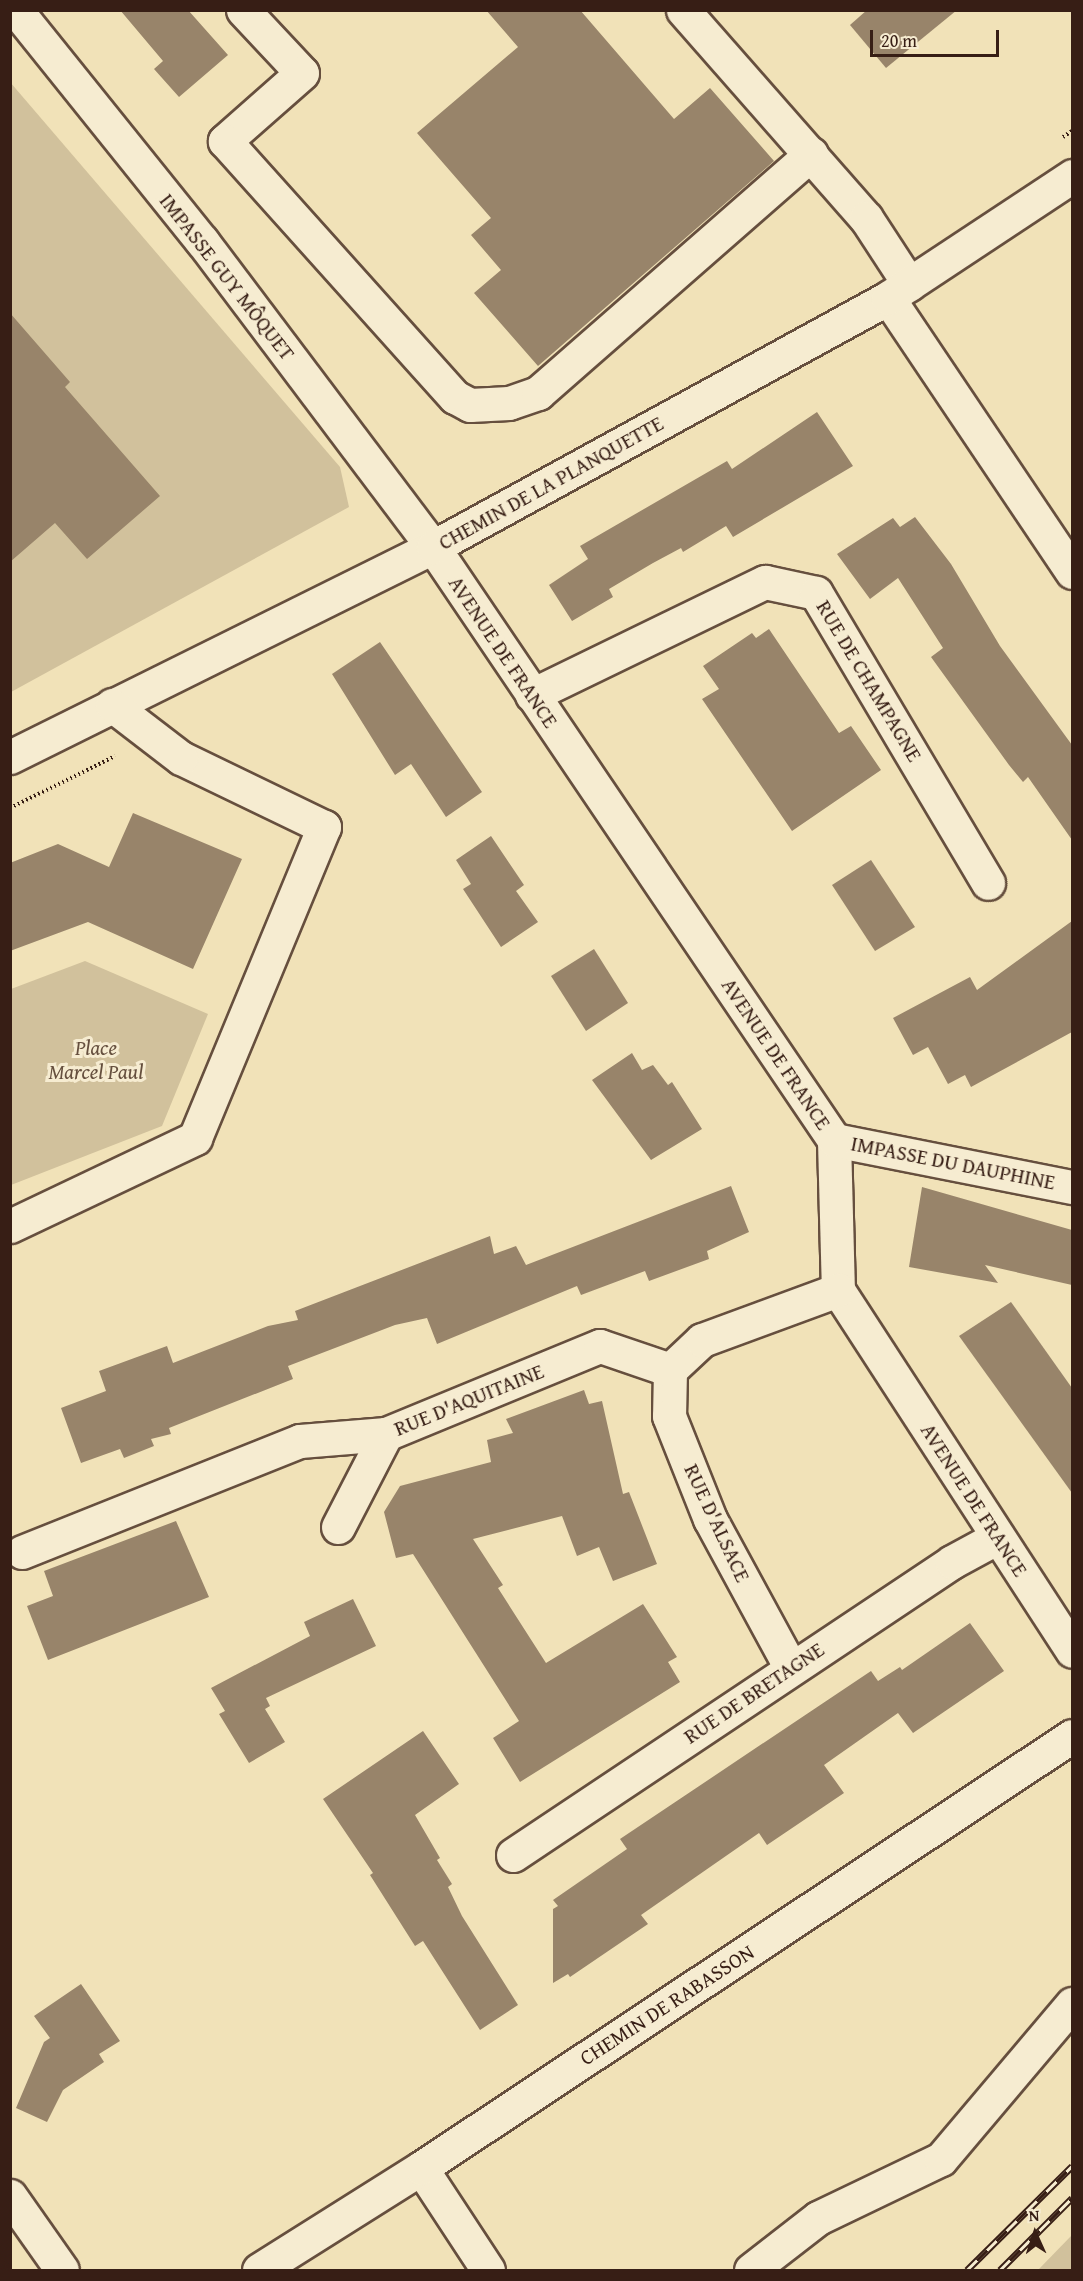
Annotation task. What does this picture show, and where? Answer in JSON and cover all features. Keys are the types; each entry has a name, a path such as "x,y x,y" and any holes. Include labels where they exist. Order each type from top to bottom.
{"street":[{"name":"IMPASSE GUY MÔQUET","path":"16,10 202,241 433,548"},
{"path":"243,10 302,73 225,141 455,397 470,405 509,403 538,393 811,154"},
{"path":"683,10 866,218 899,291 1072,572"},
{"name":"CHEMIN DE LA PLANQUETTE","path":"10,757 433,548 899,291 1072,176"},
{"name":"AVENUE DE FRANCE","path":"433,548 834,1140 838,1290 1072,1651"},
{"name":"RUE DE CHAMPAGNE","path":"532,695 765,582 816,593 988,883"},
{"path":"10,1226 195,1138 324,826 181,758 112,705"},
{"name":"IMPASSE DU DAUPHINE","path":"834,1140 1072,1186"},
{"path":"670,1370 702,1340 838,1290"},
{"name":"RUE D'AQUITAINE","path":"22,1552 300,1441 386,1434 600,1346 670,1370"},
{"name":"RUE D'ALSACE","path":"670,1370 669,1416 706,1509 791,1668"},
{"path":"338,1527 386,1434"},
{"name":"RUE DE BRETAGNE","path":"513,1855 952,1562 998,1537"},
{"name":"CHEMIN DE RABASSON","path":"259,2271 421,2168 1072,1736"},
{"path":"751,2271 818,2218 941,2159 1072,2004"},
{"path":"421,2168 488,2271"},
{"path":"10,2196 62,2271"}],"green space":[{"path":"10,82 340,467 349,507 11,692"},
{"name":"Place Marcel Paul","path":"85,961 208,1014 162,1126 11,1185 11,989"},
{"path":"1072,2235 1072,2270 1038,2270"}],"building":[{"path":"120,10 188,10 228,55 179,97 154,69 163,61"},
{"path":"486,10 580,10 674,119 710,88 774,161 538,366 474,293 501,270 471,235 491,218 417,133 518,47"},
{"path":"867,10 957,10 886,68 850,25"},
{"path":"10,313 70,382 65,387 160,496 87,559 55,523 10,562"},
{"path":"817,412 853,466 733,537 726,526 683,552 681,548 653,563 609,589 613,597 572,621 549,585 588,559 580,546 727,461 732,469"},
{"path":"915,517 951,564 1000,646 1072,745 1072,840 1028,777 1023,782 1009,765 931,657 943,648 898,578 870,599 837,554 893,518 900,527"},
{"path":"769,629 839,733 851,726 881,770 792,831 702,699 719,689 703,666 752,633 756,638"},
{"path":"380,642 482,792 446,817 411,764 395,775 332,674"},
{"path":"133,813 242,859 193,969 88,922 10,951 10,863 58,844 109,867"},
{"path":"491,836 524,885 516,891 538,922 501,947 463,889 471,884 456,860"},
{"path":"871,860 915,927 875,951 832,885"},
{"path":"1072,921 1072,1032 971,1087 965,1075 948,1084 928,1047 913,1055 893,1018 970,977 977,990"},
{"path":"594,949 628,1003 586,1031 551,976"},
{"path":"632,1053 642,1070 653,1065 668,1085 672,1082 702,1129 651,1160 592,1080"},
{"path":"731,1186 749,1232 707,1251 709,1259 649,1281 645,1271 581,1295 577,1286 437,1344 427,1318 395,1325 288,1366 293,1379 169,1428 171,1434 151,1439 154,1446 124,1458 120,1449 81,1463 61,1408 106,1391 99,1371 167,1346 173,1363 268,1326 298,1320 295,1311 490,1236 494,1254 516,1246 526,1265"},
{"path":"922,1187 1072,1230 1072,1285 985,1265 998,1283 909,1267"},
{"path":"1011,1302 1072,1388 1072,1493 959,1336"},
{"path":"584,1390 589,1404 602,1401 623,1494 629,1492 657,1564 613,1581 599,1547 577,1556 562,1516 473,1539 503,1585 498,1588 546,1663 643,1604 677,1657 668,1662 680,1682 520,1782 493,1738 519,1721 413,1554 396,1558 384,1512 400,1486 491,1462 487,1440 513,1433 506,1419"},
{"path":"176,1521 209,1597 48,1660 27,1606 53,1596 44,1571"},
{"path":"353,1599 376,1646 266,1698 270,1706 265,1709 285,1742 249,1763 219,1714 225,1711 211,1688 310,1636 304,1622"},
{"path":"970,1623 1004,1671 913,1733 898,1713 824,1765 844,1793 767,1845 759,1833 641,1915 648,1924 570,1977 568,1974 553,1983 553,1909 558,1906 553,1900 627,1849 620,1839 871,1671 878,1681 900,1667 902,1670"},
{"path":"423,1731 459,1784 415,1815 440,1858 437,1860 452,1884 448,1887 462,1916 518,2005 480,2030 423,1941 415,1946 370,1875 373,1873 323,1799"},
{"path":"81,1984 120,2041 99,2054 104,2062 63,2090 47,2122 16,2108 44,2042 50,2038 34,2016"}],"railway":[{"path":"967,2270 1072,2166"},
{"path":"1000,2270 1072,2198"}]}
